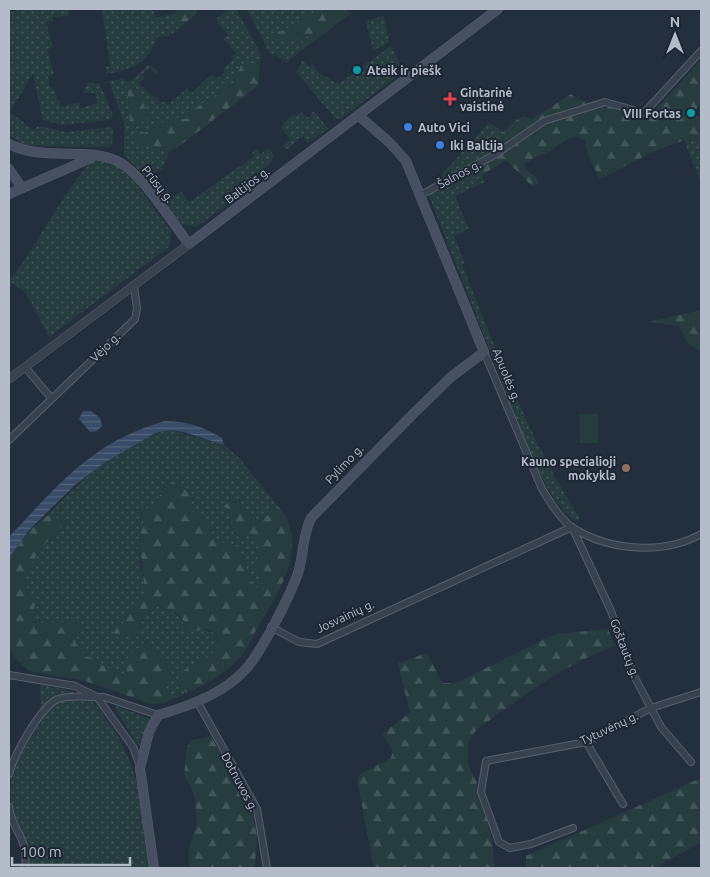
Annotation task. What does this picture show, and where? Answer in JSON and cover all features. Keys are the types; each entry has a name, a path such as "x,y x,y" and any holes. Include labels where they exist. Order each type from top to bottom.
{"main road":[{"name":"Baltijos g.","path":"189,244 498,9"},
{"name":"Apuolės g.","path":"358,115 400,153 421,195 484,352"},
{"name":"Prūsų g.","path":"9,144 20,150 43,154 96,156 116,160 136,174 189,244"},
{"path":"9,194 96,156"},
{"path":"9,170 22,188"},
{"name":"Pylimo g.","path":"272,627 298,572 305,532 311,518 451,377 484,352"},
{"path":"154,868 140,768 147,738 158,716 196,701 221,688 245,670 272,627"}],"street":[{"name":"Šalnos g.","path":"421,195 496,154 544,121 605,102 644,113 701,51"},
{"name":"Baltijos g.","path":"9,379 189,244"},
{"name":"Vėjo g.","path":"9,440 135,318 137,309 134,286"},
{"name":"Apuolės g.","path":"484,352 542,489 555,509 572,527 609,542 644,547 677,545 701,534"},
{"path":"25,367 52,398"},
{"name":"Josvainių g.","path":"272,627 299,642 316,644 572,527"},
{"name":"Goštautų g.","path":"572,527 611,611 628,662 651,708 661,727 691,762"},
{"path":"9,674 75,686 97,697 133,747 140,768"},
{"name":"Tytuvėnų g.","path":"573,828 531,844 510,848 499,842 481,792 486,760 586,742 651,708 701,692"},
{"path":"9,774 16,754 48,706 68,697 104,697 158,716"},
{"name":"Dotnuvos g.","path":"196,701 257,809 267,868"},
{"path":"586,742 624,804"},
{"path":"9,807 13,823 26,848 25,868"}],"green space":[{"path":"21,9 69,9 68,16 52,17 53,21 46,22 53,47 47,49 54,74 48,76 50,87 55,91 57,100 60,100 61,107 79,102 81,108 97,103 95,93 83,93 87,83 100,84 113,115 110,120 63,125 43,120 33,74 10,112 33,130 39,126 66,132 113,127 112,145 108,147 34,146 23,144 9,135 9,13"},
{"path":"102,9 153,9 156,18 176,13 179,29 169,36 157,37 150,53 138,64 124,70 106,74 106,67 110,66"},
{"path":"175,9 197,9 196,14 179,29"},
{"path":"231,9 236,9 261,54 260,63 241,65 233,83 193,110 186,119 172,117 144,133 158,150 179,146 169,152 163,168 146,178 124,154 124,123 109,81 123,79 127,82 130,123 149,117 131,81 148,65 155,68 158,73 156,75 150,68 142,74 145,78 139,83 161,103 164,101 168,105 187,88 192,93 212,74 216,79 224,73 224,67 233,60 231,57 236,53 223,39 228,35 218,23 217,18"},
{"path":"247,9 275,9 278,12 282,9 314,9 314,13 285,30 269,34 309,33 310,36 299,46 301,51 286,63 275,54 270,54"},
{"path":"314,9 346,9 350,14 301,51 299,46 310,36 309,33 284,42 268,37 269,34 285,30 313,13"},
{"path":"384,16 389,42 373,51 366,21"},
{"path":"391,46 402,68 399,75 340,119 335,118 296,72 303,60 309,67 312,64 319,73 338,84"},
{"path":"701,60 701,103 695,111 697,116 701,118 701,142 694,138 670,145 600,179 588,155 585,140 575,137 524,165 527,171 537,178 539,183 532,186 506,160 482,175 456,184 513,122 524,116 532,119 571,94 579,100 617,109 645,121"},
{"path":"260,63 258,86 179,146 158,150 137,143 134,139 136,131 144,133 172,117 186,119 193,110 233,84 241,65"},
{"path":"131,81 150,117 130,124 127,82"},
{"path":"314,111 328,129 308,143 303,136 286,150 283,146 291,140 281,127 284,125 283,123 294,114 296,116 301,112 308,118"},
{"path":"489,123 504,132 457,183 482,175 485,182 455,196 469,229 454,236 465,263 462,264 515,395 545,458 580,519 575,521 554,497 529,450 426,188 434,183"},
{"path":"694,138 701,142 701,183 684,140"},
{"path":"269,148 274,156 269,165 240,186 244,193 196,227 181,224 153,189 153,184 159,180 173,197 181,191 188,201 191,201 254,156 252,153 257,149 261,154"},
{"path":"95,161 103,161 117,166 134,181 171,231 170,246 49,337 26,293 9,281 77,179"},
{"path":"701,310 701,352 687,342 679,326 649,322"},
{"path":"579,414 598,414 598,443 580,443"},
{"path":"171,430 224,445 239,458 279,507 256,524 232,500 230,510 234,515 231,530 237,536 246,535 257,540 259,547 254,565 261,578 261,585 256,589 252,584 238,545 217,542 207,525 189,509 194,496 188,490 175,482 168,484 153,505 141,512 144,526 139,539 139,550 142,575 148,593 147,598 132,607 117,637 129,635 140,628 142,619 158,606 178,616 185,628 216,634 217,649 214,655 199,662 179,683 186,693 173,699 165,686 167,680 127,671 123,676 102,665 99,659 86,658 75,642 80,626 75,622 35,623 31,617 35,603 26,586 28,570 33,561 54,534 67,524 48,515 60,502 88,476 120,452 137,442"},
{"path":"175,482 194,496 189,509 207,525 217,542 238,545 252,584 256,589 261,585 261,578 254,565 259,547 257,540 246,535 237,536 231,530 234,515 224,506 232,500 256,524 279,507 288,521 292,537 292,552 282,584 244,653 220,675 186,693 179,683 178,677 215,650 217,643 216,634 208,629 189,632 181,617 158,606 142,619 136,636 117,637 114,633 117,627 123,626 132,607 147,598 148,594 144,586 142,560 137,546 144,523 141,512 153,505 168,484"},
{"path":"48,515 68,523 47,542 28,570 26,586 35,603 31,617 35,623 74,622 80,626 81,632 76,636 75,642 86,657 99,659 102,665 123,675 127,671 126,664 128,658 136,649 142,647 155,648 161,652 168,666 171,675 165,686 173,699 165,703 151,704 85,681 29,671 16,659 9,648 9,558 29,530"},
{"path":"608,629 615,646 560,672 477,729 471,737 468,745 468,764 481,792 492,840 495,868 374,868 357,779 359,775 391,758 393,751 382,734 410,713 398,663 427,653 442,683 456,683 557,634"},
{"path":"40,684 67,690 91,701 111,725 121,742 135,777 142,811 149,868 27,868 29,848 18,829 11,807 11,778 13,766 41,722"},
{"path":"117,706 150,719 141,745 138,745 115,708"},
{"path":"211,736 252,811 257,835 255,868 189,868 189,848 197,823 195,799 191,786 184,776 187,747 192,740"},
{"path":"701,778 701,842 655,868 526,868 526,856"}],"water":[{"path":"83,411 91,411 100,418 102,426 97,431 90,432 79,419"},
{"path":"165,421 182,422 201,428 222,438 224,445 184,432 171,430 155,433 104,463 75,485 29,530 9,558 9,537 78,467 117,440"}],"place":[{"name":"Ateik ir piešk","path":"357,70"},
{"name":"Gintarinė vaistinė","path":"450,99"},
{"name":"VIII Fortas","path":"691,113"},
{"name":"Auto Vici","path":"408,127"},
{"name":"Iki Baltija","path":"440,145"},
{"name":"Kauno specialioji mokykla","path":"626,468"}]}
